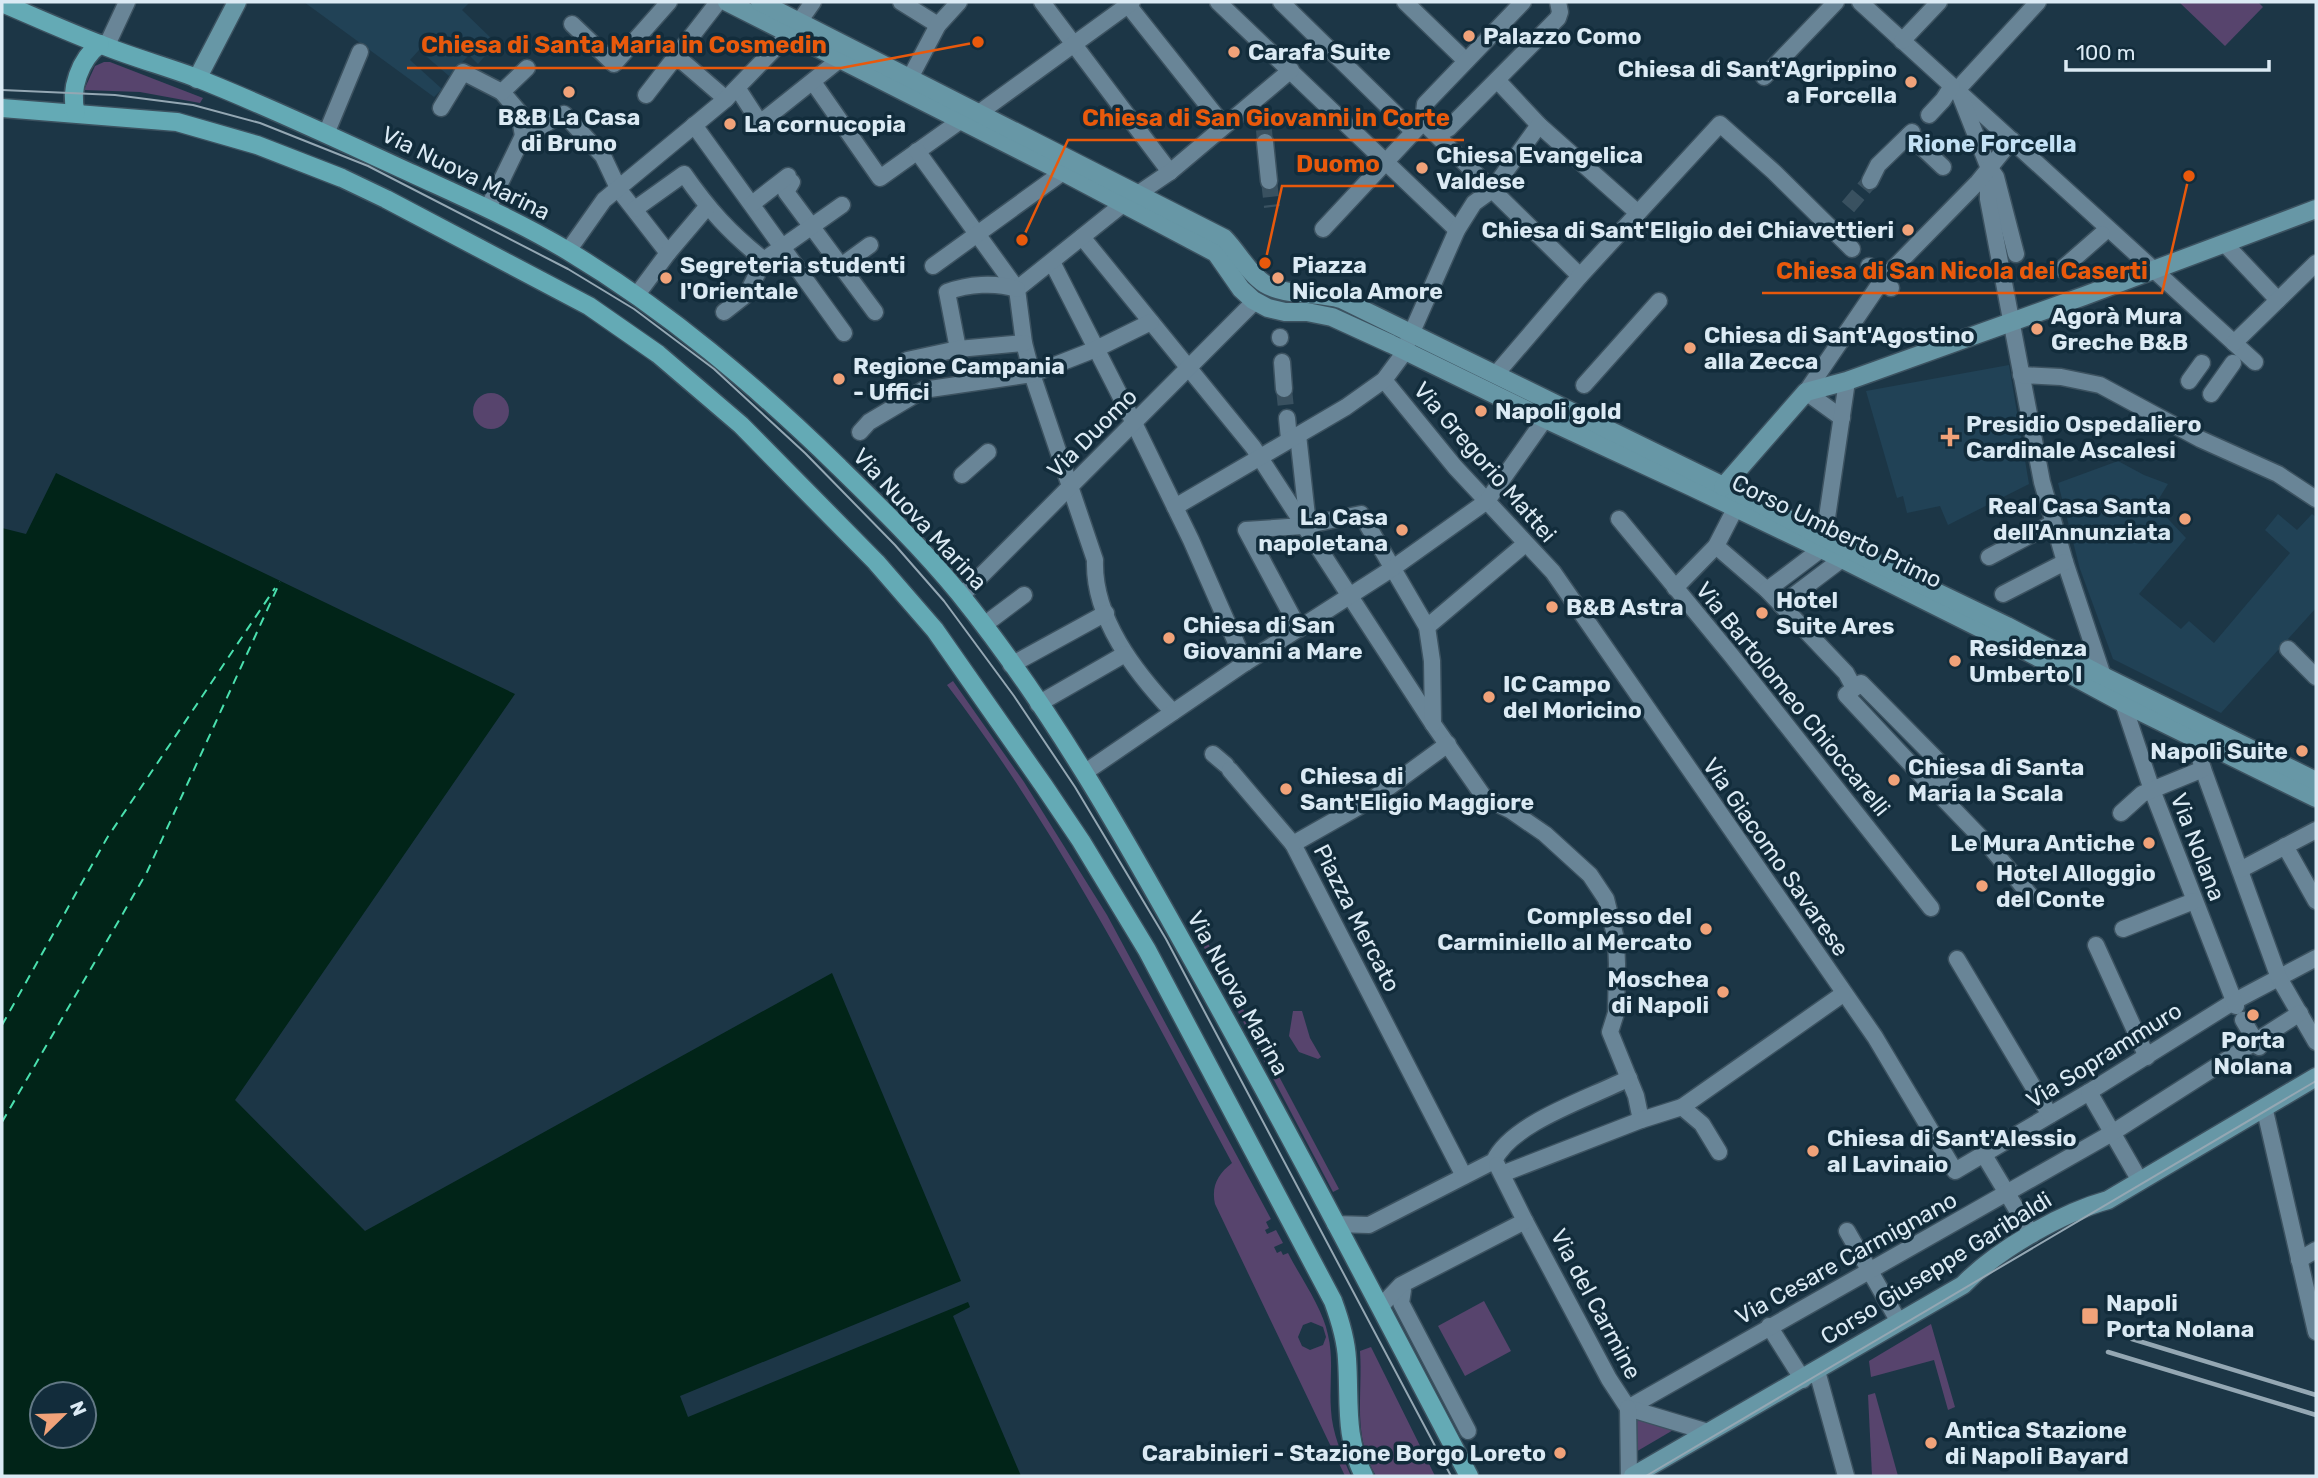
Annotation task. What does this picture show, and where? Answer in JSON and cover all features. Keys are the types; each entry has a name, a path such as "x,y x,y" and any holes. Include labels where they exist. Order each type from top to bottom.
{"main road":[{"path":"197,79 237,2"},
{"path":"727,2 910,78 979,113 1130,199 1220,246 1241,289 1255,301"},
{"path":"760,2 839,60 1063,172 1130,199"},
{"name":"Via Nuova Marina","path":"4,3 103,46 197,79 326,134 488,208 568,251 686,331 799,428 902,529 961,596 1038,704 1115,822 1222,1012 1381,1306 1469,1476"},
{"path":"76,113 73,99 77,80 89,54 103,46"},
{"path":"2,108 177,122 279,153 386,199 589,306 658,354 732,416 876,562 934,630 1081,841 1147,950 1333,1301 1348,1358 1349,1433 1364,1476"},
{"path":"1723,487 1806,392 1847,381 2316,209"},
{"name":"Corso Umberto Primo","path":"1220,246 1264,283 1287,292 1324,294 1341,299 1496,374 1723,487 1822,544 1842,559 2316,798"},
{"name":"Corso Umberto Primo","path":"1255,301 1285,312 1332,317 1735,509 1822,544 2007,626 2316,781"},
{"name":"Corso Giuseppe Garibaldi","path":"1631,1476 1963,1285 1981,1267 2032,1235 2080,1208 2108,1200 2316,1077"}],"street":[{"path":"103,46 127,2"},
{"path":"572,24 614,64 669,2"},
{"path":"646,95 718,2"},
{"path":"568,251 604,200 732,94 794,28 813,2"},
{"path":"901,2 938,25"},
{"path":"910,78 938,25 959,2"},
{"path":"1042,2 1170,172"},
{"path":"1218,2 1457,230"},
{"path":"1281,2 1418,127 1437,135 1580,276"},
{"path":"1405,2 1466,61"},
{"path":"1323,229 1418,127 1424,104 1523,2"},
{"path":"1437,135 1450,128 1558,18 1558,2"},
{"path":"1764,77 1836,2"},
{"path":"1860,2 2012,139 2105,231 2153,270 2255,362"},
{"path":"1902,41 1939,2"},
{"path":"1929,115 2038,2"},
{"path":"979,113 1130,3 1224,125"},
{"path":"326,134 360,52"},
{"path":"675,55 732,94 760,123 839,60"},
{"path":"502,92 527,68"},
{"path":"1017,289 1130,199 1170,172 1224,125 1259,100 1291,70"},
{"path":"441,108 463,72 502,92 519,112 523,136 488,208"},
{"path":"1497,80 1539,125 1638,213"},
{"path":"813,82 880,178 960,121"},
{"path":"1955,88 1996,177 2016,254"},
{"path":"523,136 564,114 603,156 619,190 668,253"},
{"path":"1496,374 1580,276 1720,124 1774,172 1850,247"},
{"path":"1175,507 1346,407 1384,380 1404,350 1457,230 1474,203 1492,191 1539,125"},
{"path":"687,130 752,204 844,333"},
{"path":"1870,181 1878,165 1911,133 1943,167"},
{"path":"1842,418 1806,392 1887,283 1978,182 2012,139"},
{"path":"1265,142 1269,181"},
{"path":"917,151 1017,289 1024,343 1032,374 1095,560 1096,584 1106,613 1125,654 1143,681 1173,712"},
{"path":"1989,166 1988,199 2042,482 2103,676"},
{"path":"933,266 1063,172"},
{"path":"635,209 684,174 707,207 761,266"},
{"path":"752,204 790,179 786,192 875,312"},
{"path":"724,312 747,293 761,266 782,247 842,205"},
{"path":"636,296 707,207"},
{"path":"2062,269 2105,231"},
{"path":"1082,237 1259,457 1433,724 1484,797 1510,810 1545,834 1590,875 1606,899 1616,939 1617,964 1616,1013 1610,1032 1636,1096 1641,1120"},
{"path":"2224,243 2278,300"},
{"path":"841,266 870,245"},
{"path":"1052,262 1135,423 1245,663"},
{"path":"2234,343 2316,263"},
{"path":"1869,266 1887,283"},
{"path":"958,349 947,292 964,286 1008,286 1017,289"},
{"name":"Via Duomo","path":"961,596 1255,301"},
{"path":"1584,385 1658,301"},
{"path":"860,432 869,422 923,390 1032,374 1096,349 1151,322"},
{"path":"907,360 958,349 1024,343"},
{"path":"1282,362 1284,388"},
{"path":"2189,381 2202,363"},
{"path":"2211,394 2233,363"},
{"path":"2021,375 2061,377 2100,386 2200,439 2278,474 2316,499"},
{"name":"Via Gregorio Mattei","path":"1384,380 1455,467 1553,572"},
{"path":"1767,590 1822,544 1847,381"},
{"path":"1287,418 1297,435 1306,526"},
{"path":"1084,773 1245,663 1393,568 1487,501 1545,419"},
{"path":"962,475 988,452"},
{"path":"1675,588 1716,546 1735,509"},
{"path":"1299,629 1246,530 1306,526 1360,514 1427,627 1432,661 1433,724"},
{"name":"Via Bartolomeo Chioccarelli","path":"1619,519 1931,908"},
{"path":"1989,557 2053,523"},
{"path":"1427,627 1524,544"},
{"path":"1716,546 1767,590 1846,673 1854,688"},
{"path":"1781,605 1842,559"},
{"path":"2003,594 2065,562"},
{"name":"Via Giacomo Savarese","path":"1553,572 1875,1037 1955,1171"},
{"path":"992,619 1024,595"},
{"path":"1011,665 1106,613"},
{"path":"2288,649 2316,677"},
{"path":"1038,704 1125,654"},
{"path":"1935,790 1951,774 1861,682 1846,695 1935,790 1991,848 2031,895"},
{"name":"Via Nolana","path":"2123,703 2194,901 2237,1009 2257,1044"},
{"path":"2194,737 2278,978 2307,1017 2316,1042"},
{"name":"Piazza Mercato","path":"1448,744 1374,798 1293,844 1464,1176"},
{"path":"1223,763 1293,844"},
{"path":"2121,813 2142,794 2203,769"},
{"path":"2240,870 2316,830"},
{"path":"2285,846 2316,901"},
{"path":"2123,929 2194,901"},
{"path":"2096,945 2147,1057"},
{"name":"Via Soprammuro","path":"1955,1171 2147,1057 2237,1009 2278,978 2316,958"},
{"path":"1957,959 2050,1115"},
{"path":"1335,1224 1369,1225 1464,1176 1542,1157 1682,1107 1843,994"},
{"name":"Via Cesare Carmignano","path":"1628,1408 1870,1269 2008,1194 2199,1078 2307,1017"},
{"path":"1381,1306 1401,1285 1525,1221 1498,1168 1504,1144 1528,1127 1629,1078"},
{"path":"2089,1092 2140,1181"},
{"path":"1682,1107 1702,1124 1719,1152"},
{"path":"2263,1109 2316,1332"},
{"path":"1984,1155 2032,1235"},
{"name":"Via del Carmine","path":"1525,1221 1609,1380 1628,1408"},
{"path":"1847,1231 1899,1322"},
{"path":"2299,1260 2316,1250"},
{"path":"1403,1290 1401,1303 1472,1438"},
{"path":"1769,1326 1810,1375 1846,1476"},
{"path":"1631,1476 1628,1408 1708,1432"}],"shaded area":[{"path":"304,2 470,2 462,10 496,43 478,64 469,55 449,76 419,50 410,60 442,89 434,97"},
{"path":"2179,2 2258,2 2263,7 2225,46"},
{"path":"104,62 203,98 200,103 140,92 84,90 95,66"},
{"name":"Presidio Ospedaliero Cardinale Ascalesi","path":"2009,365 2029,484 1948,525 1940,506 1907,513 1903,496 1897,498 1866,391"},
{"path":"491,393 503,399 509,411 503,423 491,429 479,423 473,411 479,399"},
{"path":"2118,461 2168,484 2155,505 2186,538 2139,594 2181,629 2189,621 2214,643 2290,553 2265,530 2278,514 2297,530 2312,514 2316,517 2316,608 2221,713 2113,659 2080,569 2058,483"},
{"path":"56,473 515,694 235,1100 365,1231 832,973 961,1281 680,1396 688,1417 968,1302 970,1307 953,1316 1021,1476 2,1476 2,528 26,534"},
{"path":"953,681 1024,782 1107,915 1271,1219 1266,1222 1269,1228 1265,1230 1267,1234 1276,1230 1283,1243 1274,1247 1277,1253 1288,1253 1316,1304 1330,1344 1333,1427 1351,1476 1345,1476 1215,1204 1217,1181 1232,1163 1064,858 988,741 947,685","holes":["1311,1322 1323,1327 1326,1337 1323,1345 1310,1350 1302,1346 1298,1337 1303,1325"]},
{"path":"1194,917 1339,1189 1333,1192 1189,919"},
{"path":"1293,1011 1302,1011 1310,1038 1321,1057 1318,1059 1299,1052 1289,1036"},
{"path":"1484,1301 1511,1351 1465,1376 1438,1326"},
{"path":"1931,1324 1955,1407 1948,1410 1934,1360 1871,1377 1869,1361"},
{"path":"1371,1347 1435,1476 1376,1476 1364,1445 1360,1415 1360,1351"},
{"path":"1875,1393 1898,1476 1872,1476 1868,1395"},
{"path":"1634,1419 1675,1429 1634,1453"}],"ferry route":[{"path":"2,1122 147,872 280,582"},
{"path":"2,1025 107,838 275,588"}],"tunnel":[{"path":"1262,106 1265,142"},
{"path":"1269,181 1272,207"},
{"path":"1848,207 1870,181"},
{"path":"1284,389 1287,418"}],"tram line":[{"path":"2,90 115,95 193,105 260,123 368,166 568,269 634,309 714,369 805,453 895,545 944,601 1014,696 1075,787 1166,939 1451,1476"},
{"path":"1646,1476 2316,1081"}],"railway":[{"path":"2132,1339 2316,1395"},
{"path":"2108,1352 2316,1415"}],"place":[{"name":"Palazzo Como","path":"1469,36"},
{"name":"Chiesa di Santa Maria in Cosmedin","path":"978,42"},
{"name":"Carafa Suite","path":"1234,52"},
{"name":"Chiesa di Sant'Agrippino a Forcella","path":"1911,82"},
{"name":"B&B La Casa di Bruno","path":"569,92"},
{"name":"La cornucopia","path":"730,124"},
{"name":"Chiesa Evangelica Valdese","path":"1422,168"},
{"name":"Chiesa di San Nicola dei Caserti","path":"2189,176"},
{"name":"Chiesa di Sant'Eligio dei Chiavettieri","path":"1908,230"},
{"name":"Chiesa di San Giovanni in Corte","path":"1022,240"},
{"name":"Duomo","path":"1265,263"},
{"name":"Segreteria studenti l'Orientale","path":"666,278"},
{"name":"Piazza Nicola Amore","path":"1278,278"},
{"name":"Agorà Mura Greche B&B","path":"2037,329"},
{"name":"Chiesa di Sant'Agostino alla Zecca","path":"1690,348"},
{"name":"Regione Campania - Uffici","path":"839,379"},
{"name":"Napoli gold","path":"1481,411"},
{"name":"Presidio Ospedaliero Cardinale Ascalesi","path":"1950,437"},
{"name":"Real Casa Santa dell'Annunziata","path":"2185,519"},
{"name":"La Casa napoletana","path":"1402,530"},
{"name":"B&B Astra","path":"1552,607"},
{"name":"Hotel Suite Ares","path":"1762,613"},
{"name":"Chiesa di San Giovanni a Mare","path":"1169,638"},
{"name":"Residenza Umberto I","path":"1955,661"},
{"name":"IC Campo del Moricino","path":"1489,697"},
{"name":"Napoli Suite","path":"2302,751"},
{"name":"Chiesa di Santa Maria la Scala","path":"1894,780"},
{"name":"Chiesa di Sant'Eligio Maggiore","path":"1286,789"},
{"name":"Le Mura Antiche","path":"2149,843"},
{"name":"Hotel Alloggio del Conte","path":"1982,886"},
{"name":"Complesso del Carminiello al Mercato","path":"1706,929"},
{"name":"Moschea di Napoli","path":"1723,992"},
{"name":"Porta Nolana","path":"2253,1015"},
{"name":"Chiesa di Sant'Alessio al Lavinaio","path":"1813,1151"},
{"name":"Napoli Porta Nolana","path":"2090,1316"},
{"name":"Antica Stazione di Napoli Bayard","path":"1931,1443"},
{"name":"Carabinieri - Stazione Borgo Loreto","path":"1560,1453"}],"district":[{"name":"Rione Forcella","path":"1992,144"}]}
